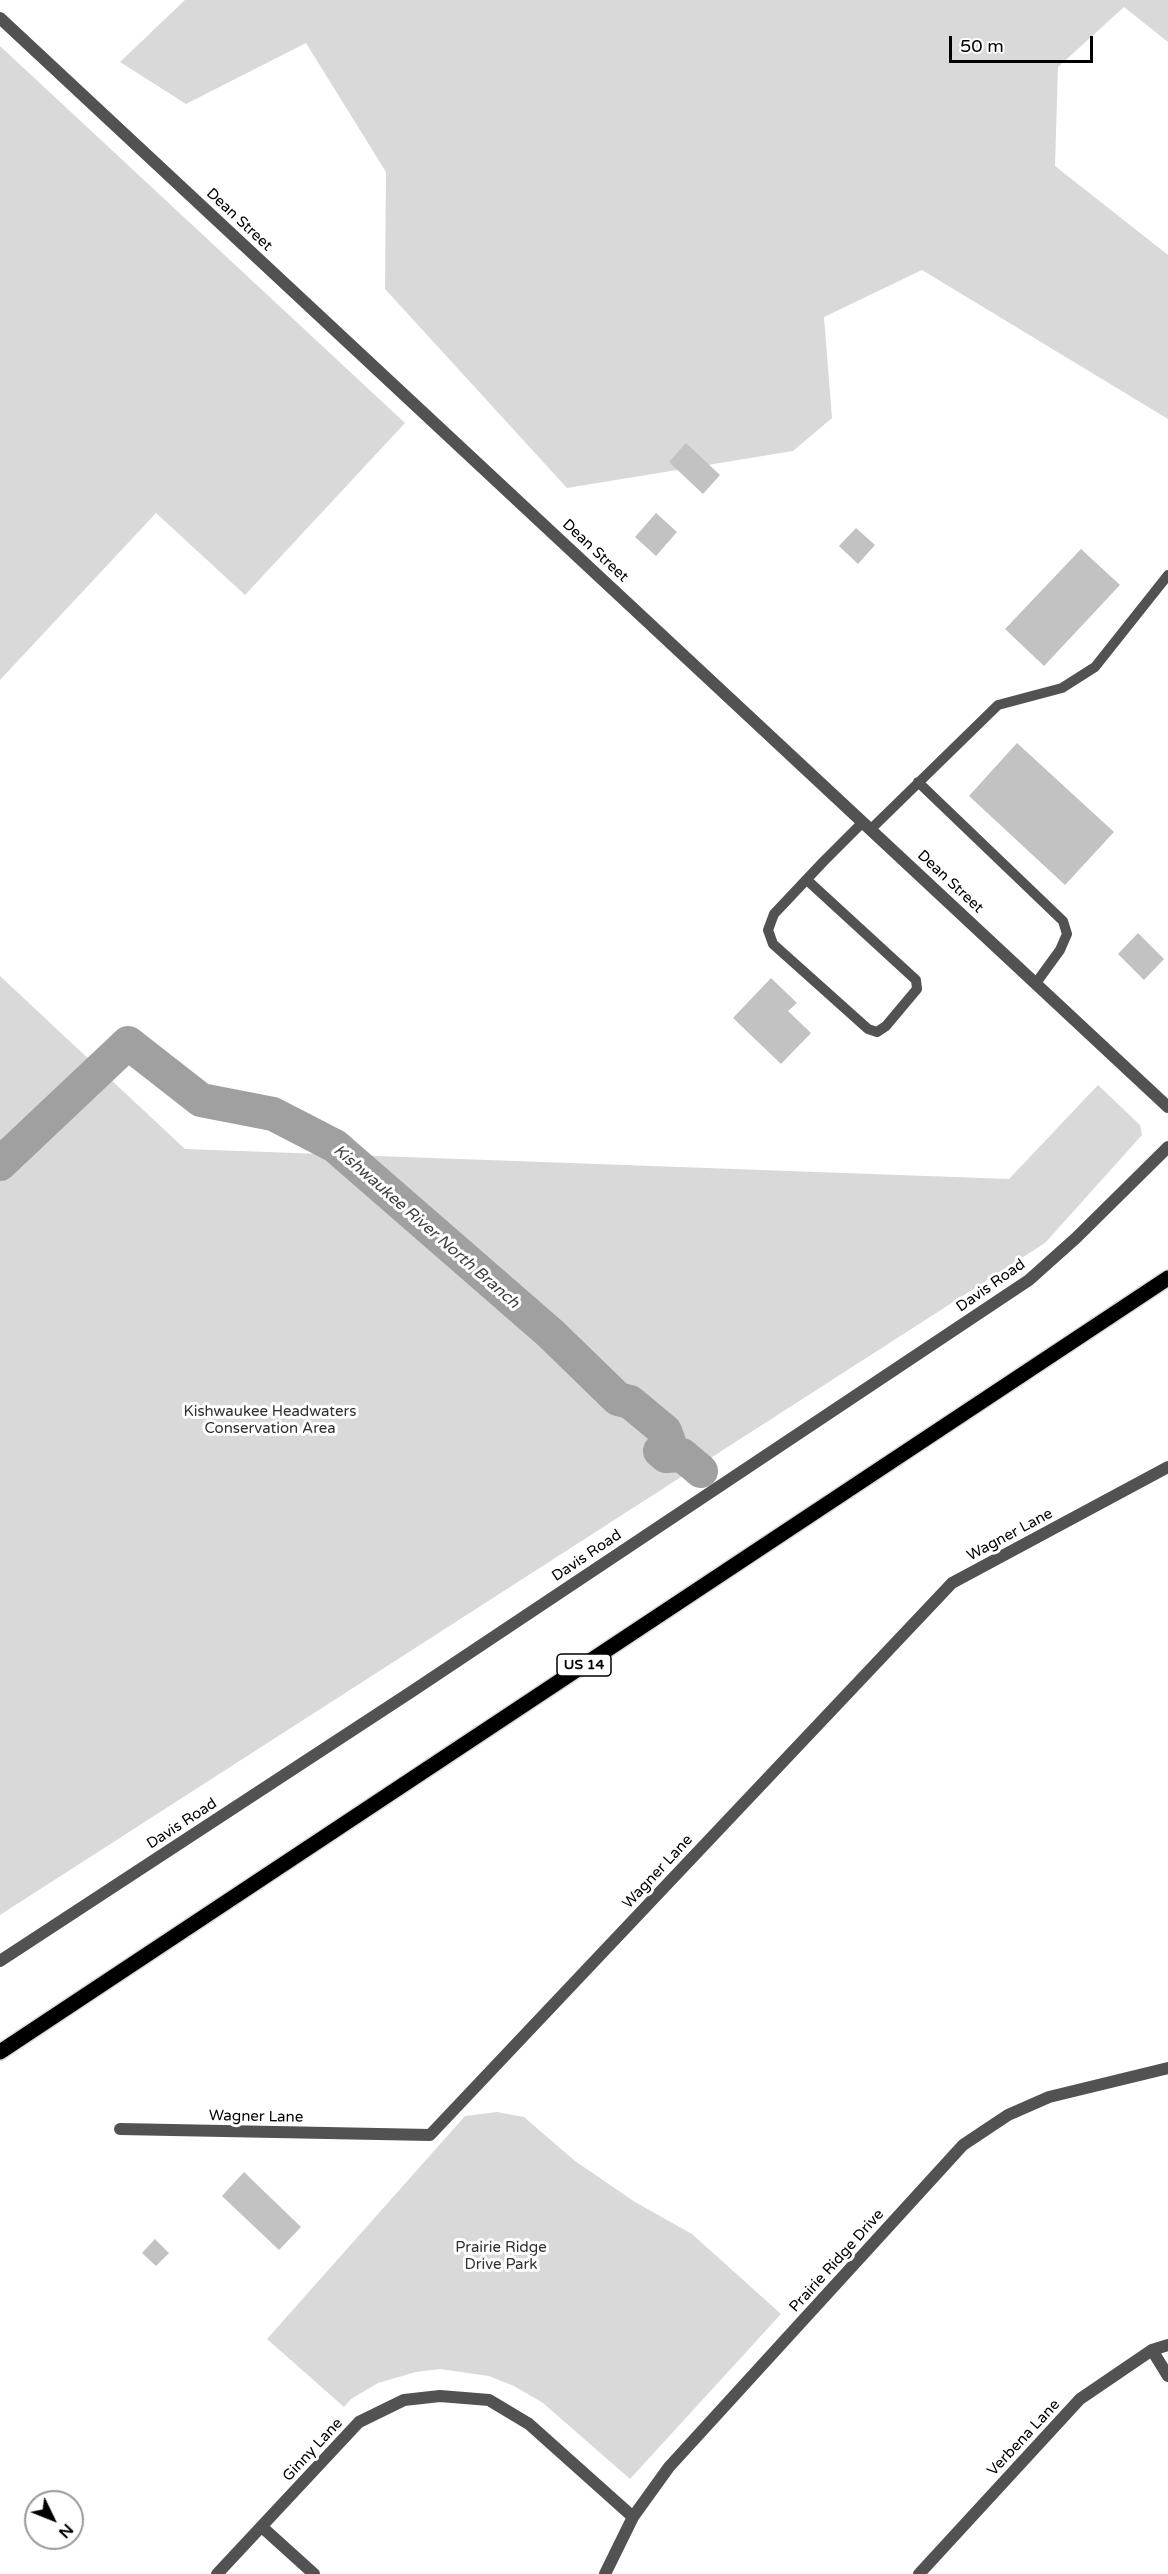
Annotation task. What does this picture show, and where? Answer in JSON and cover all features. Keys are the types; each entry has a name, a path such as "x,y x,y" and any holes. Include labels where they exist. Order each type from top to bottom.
{"main road":[{"name":"US 14","path":"0,2052 1168,1278"}],"street":[{"name":"Dean Street","path":"0,18 1168,1107"},
{"name":"Davis Road","path":"0,1961 421,1685 1029,1280 1076,1238 1168,1147"},
{"name":"Wagner Lane","path":"120,2129 430,2135 952,1583 1168,1467"},
{"name":"Prairie Ridge Drive","path":"605,2574 633,2517 669,2467 963,2145 1008,2115 1049,2097 1168,2068"},
{"name":"Verbena Lane","path":"919,2574 1080,2399 1152,2350 1168,2346"},
{"path":"1152,2350 1168,2376"},
{"name":"Ginny Lane","path":"217,2574 359,2422 404,2400 440,2396 489,2400 529,2424 633,2517"},
{"path":"262,2527 314,2574"}],"lane":[{"path":"807,880 916,980 917,989 886,1026 877,1032 868,1029 773,944 768,930 774,914 807,880 918,782 998,705 1062,688 1095,667 1168,575"},
{"path":"918,782 1063,921 1066,934 1060,951 1036,983"}],"green space":[{"path":"185,0 1168,0 1168,42 1124,7 1058,67 1055,166 1168,255 1168,419 922,270 824,317 832,418 793,451 567,488 385,289 386,172 306,43 186,104 120,62"},
{"path":"0,46 405,423 245,595 156,513 0,680"},
{"name":"Kishwaukee Headwaters Conservation Area","path":"0,976 185,1149 1009,1179 1098,1085 1140,1125 1142,1135 1045,1243 0,1915"},
{"name":"Prairie Ridge Drive Park","path":"497,2112 524,2117 575,2161 635,2202 692,2234 781,2314 630,2479 543,2403 514,2386 489,2376 440,2369 416,2372 378,2383 351,2399 344,2407 267,2339 465,2116"}],"building":[{"path":"686,443 720,475 703,494 669,462"},
{"path":"656,513 677,532 656,556 635,537"},
{"path":"856,528 875,545 858,564 839,546"},
{"path":"1081,549 1120,585 1044,666 1005,629"},
{"path":"1017,743 1114,832 1065,885 969,796"},
{"path":"1138,933 1164,959 1144,980 1118,954"},
{"path":"771,978 797,1003 788,1011 811,1033 781,1064 733,1018"},
{"path":"244,2172 301,2227 279,2250 222,2196"},
{"path":"155,2239 169,2253 156,2266 142,2253"}],"waterway":[{"name":"Kishwaukee River North Branch","path":"0,1164 128,1043 201,1100 273,1114 335,1146 550,1333 618,1399 630,1402 665,1431 669,1442 660,1451 666,1456 682,1455 701,1471"}]}
